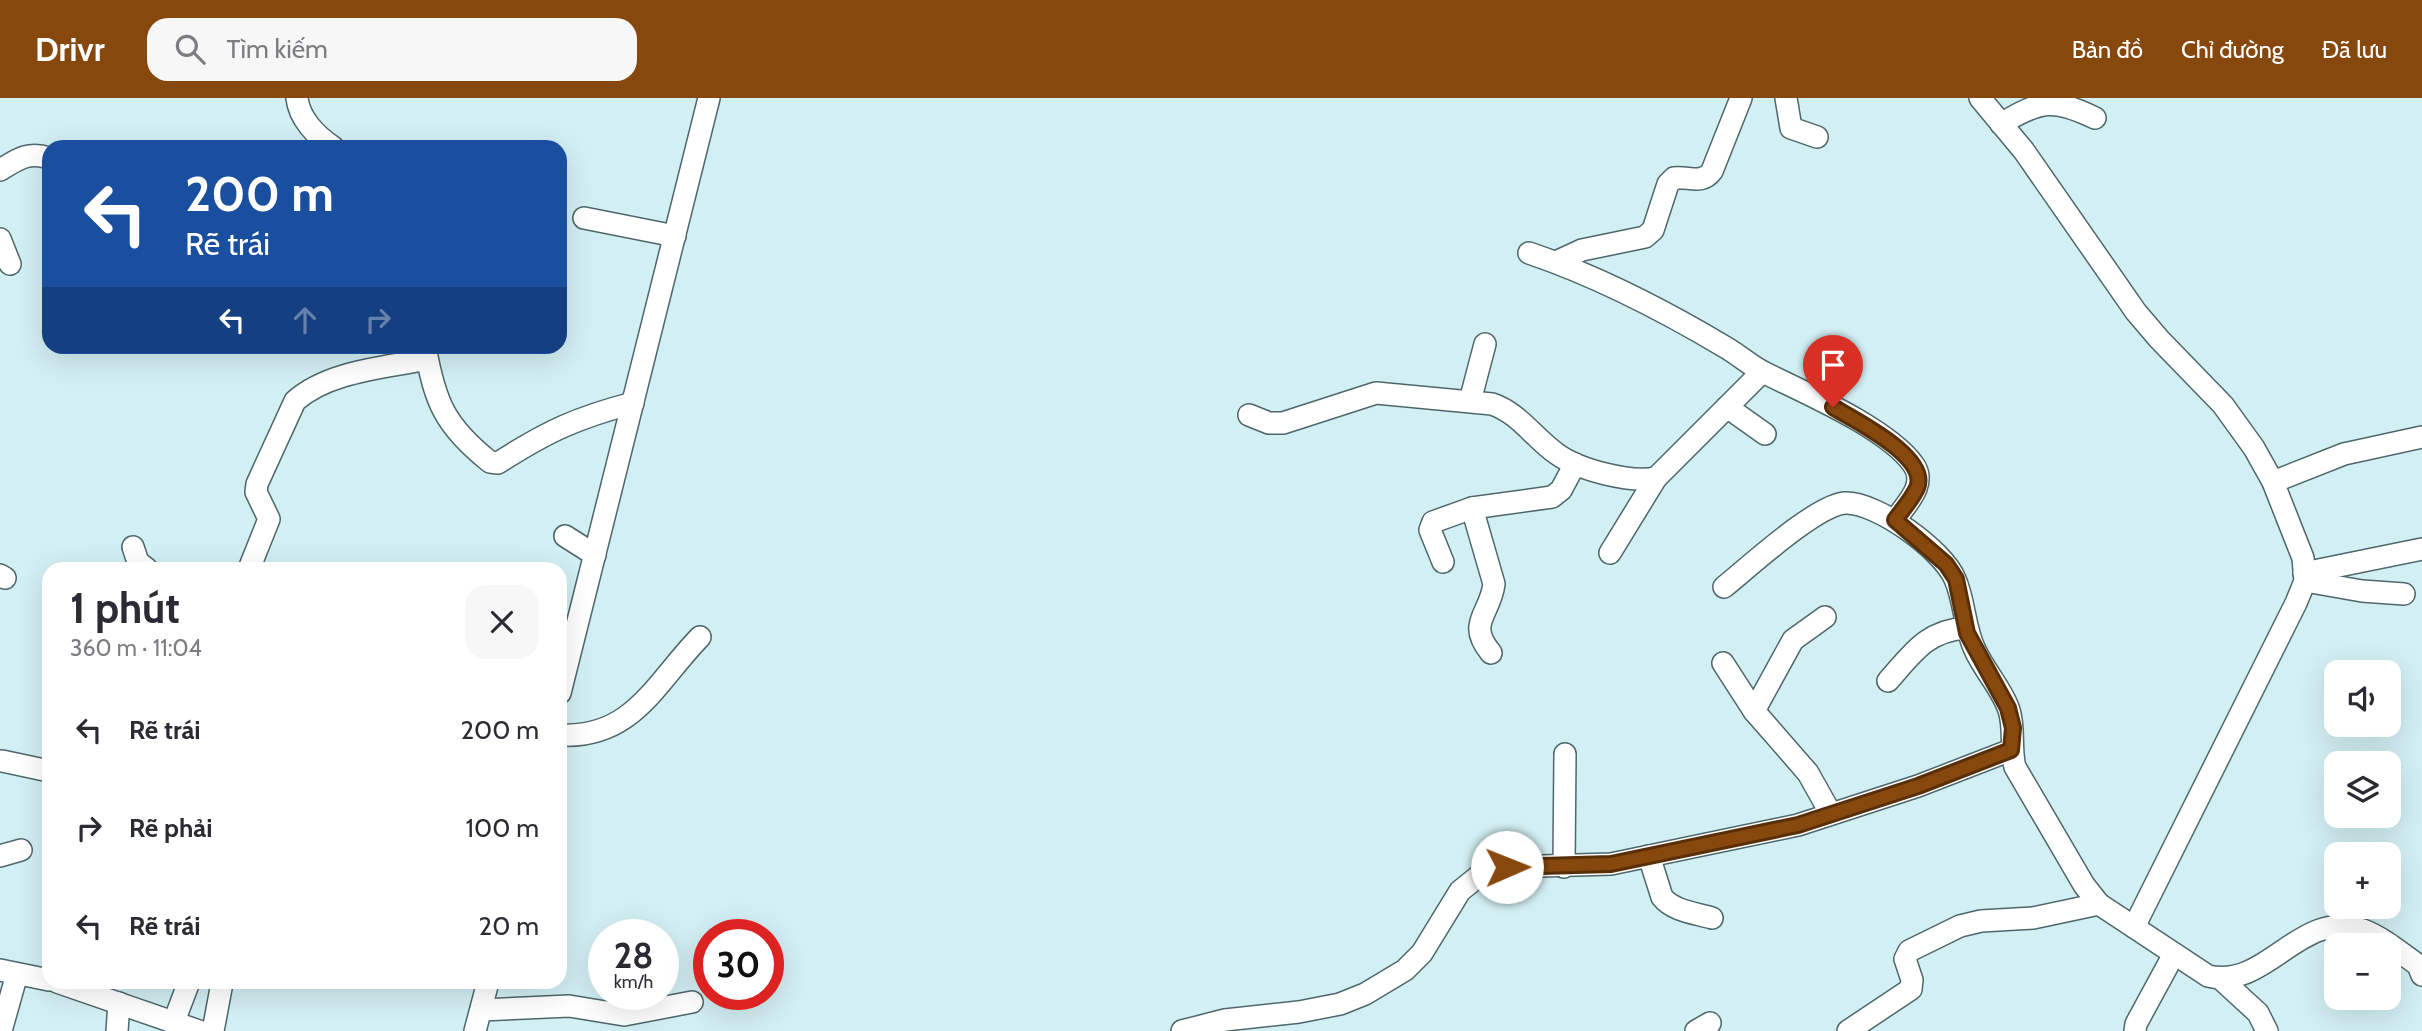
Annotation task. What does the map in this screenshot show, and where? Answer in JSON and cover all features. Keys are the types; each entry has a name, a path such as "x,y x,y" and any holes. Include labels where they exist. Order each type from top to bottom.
{"street":[{"path":"297,98 298,107 306,122 325,140"},
{"path":"567,665 709,98"},
{"path":"1556,262 1582,250 1645,237 1656,222 1668,184 1674,178 1700,180 1712,171 1741,98"},
{"path":"1786,98 1791,128 1817,136"},
{"path":"1980,98 2024,151 2136,312 2159,340 2223,405 2254,447 2273,482 2303,558 2305,577 2134,927"},
{"path":"2001,124 2028,107 2046,102 2059,103 2095,118"},
{"path":"0,170 23,156 36,153 42,155"},
{"path":"584,218 675,236"},
{"path":"0,239 10,264"},
{"path":"1529,253 1556,262 1635,298 1726,347 1762,372 1809,394 1881,435 1914,464 1919,477 1917,488 1895,520"},
{"path":"1471,401 1485,344"},
{"path":"252,562 269,519 256,492 257,484 295,401 339,378 423,354"},
{"path":"426,354 440,407 451,426 490,462 499,463 551,430 633,403"},
{"path":"1610,554 1656,478 1762,372"},
{"path":"1249,415 1269,423 1283,423 1376,393 1471,401 1507,409 1557,454 1575,464 1639,481 1656,478"},
{"path":"1727,407 1765,434"},
{"path":"2273,482 2344,454 2422,437"},
{"path":"1443,562 1430,530 1433,522 1472,508 1552,496 1561,490 1575,464"},
{"path":"1724,587 1818,513 1844,503 1866,506 1895,520 1946,564 1956,579 1966,628 1976,653 2008,708 2013,728 2011,750 2014,767 2084,885 2099,904 2208,976 2222,980 2237,978 2272,959 2308,933 2334,926 2362,930 2421,969"},
{"path":"1472,508 1494,584 1493,596 1478,629 1481,640 1491,653"},
{"path":"565,536 595,555"},
{"path":"133,547 138,562"},
{"path":"2305,577 2422,549"},
{"path":"2305,577 2362,591 2404,594"},
{"path":"1754,711 1793,640 1825,617"},
{"path":"1888,681 1921,644 1934,635 1942,631 1966,628"},
{"path":"567,734 600,732 616,725 647,699 700,637"},
{"path":"1723,663 1754,711 1802,765 1831,814"},
{"path":"1182,1031 1217,1021 1298,1013 1340,1004 1365,993 1405,970 1422,953 1460,891 1480,875 1507,867 1611,864 1798,825 1918,786 2011,750"},
{"path":"1564,867 1565,754"},
{"path":"2,761 42,770"},
{"path":"0,856 22,850"},
{"path":"1649,856 1666,902 1712,918"},
{"path":"1847,1031 1911,989 1912,980 1905,959 1909,951 1960,926 1981,921 2033,918 2099,904"},
{"path":"2135,1031 2136,1024 2174,954"},
{"path":"1,1031 8,972 42,979"},
{"path":"2222,980 2258,1013 2267,1031"},
{"path":"91,989 116,995 173,1024 199,1031"},
{"path":"173,1024 186,989"},
{"path":"213,1031 221,989"},
{"path":"486,989 478,1021 569,1006 624,1015 692,1002"},
{"path":"116,995 117,1031"}],"route":[{"path":"1507,867 1611,864 1798,825 1918,786 2011,750 2013,728 2008,708 1967,633 1956,579 1946,564 1895,520 1917,488 1919,477 1914,464 1881,435 1833,407"}]}
